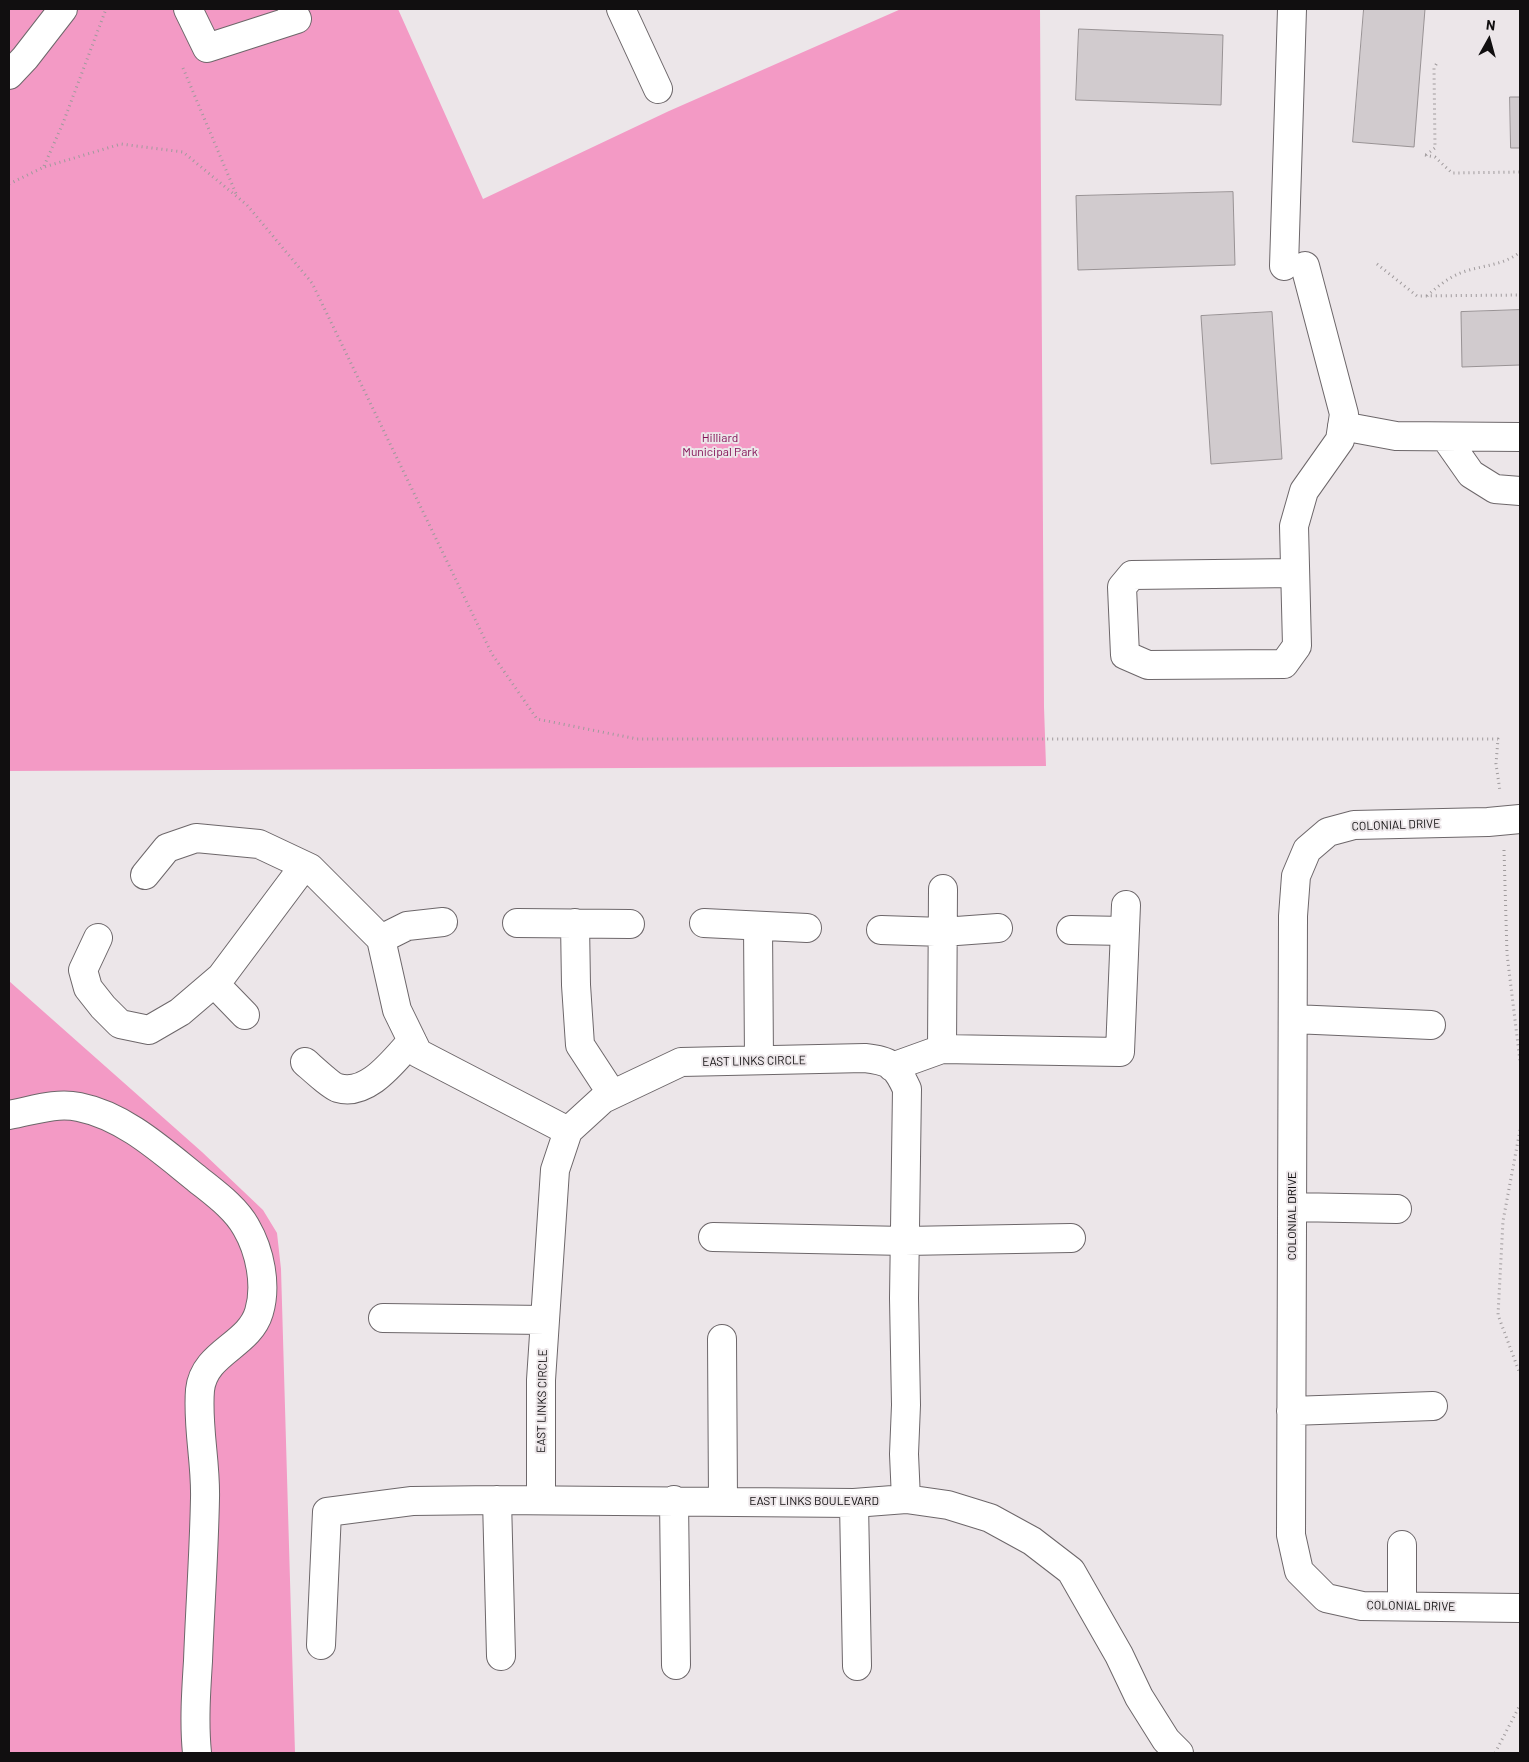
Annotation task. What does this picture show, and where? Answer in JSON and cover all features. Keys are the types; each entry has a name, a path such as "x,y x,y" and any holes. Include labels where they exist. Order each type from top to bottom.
{"street":[{"path":"9,75 25,58 63,9"},
{"path":"188,9 207,48 297,19 292,9"},
{"path":"621,9 658,89"},
{"path":"1292,9 1294,266 1344,414 1340,440 1304,491 1294,526 1297,646 1284,664 1148,665 1125,654 1122,587 1132,575 1295,573"},
{"path":"1342,426 1396,436 1520,436"},
{"path":"1445,436 1471,474 1495,489 1520,491"},
{"name":"COLONIAL DRIVE","path":"1512,820 1354,825 1328,832 1307,850 1296,876 1293,1019 1291,1535 1299,1571 1326,1598 1362,1606 1520,1608"},
{"path":"145,875 167,848 196,838 260,844 310,868 381,939 397,1010 418,1054 568,1131"},
{"path":"98,938 83,970 88,988 120,1024 149,1030 180,1012 221,977 304,866"},
{"path":"942,1049 943,889"},
{"path":"892,1067 942,1049 1120,1052 1125,918 1071,930"},
{"path":"381,939 407,926 443,922"},
{"path":"518,923 630,924"},
{"path":"575,923 580,1046 612,1094"},
{"path":"704,923 807,928"},
{"path":"758,926 759,1060"},
{"path":"881,930 943,932 998,928"},
{"path":"214,983 245,1015"},
{"path":"1293,1019 1431,1025"},
{"path":"305,1062 337,1088 355,1090 378,1077 412,1041"},
{"name":"EAST LINKS CIRCLE","path":"541,1499 541,1380 555,1170 568,1131 603,1098 681,1062 865,1058 884,1060 892,1067"},
{"path":"892,1067 899,1072 907,1089 905,1241 906,1405 904,1454 906,1500"},
{"path":"9,1115 64,1105 80,1107 118,1121 168,1156 215,1194 246,1225 254,1242 260,1264 262,1292 259,1312 248,1331 220,1354 210,1365 200,1387 205,1497 196,1690 195,1737 197,1753"},
{"path":"1292,1207 1397,1209"},
{"path":"713,1237 905,1241 1071,1238"},
{"path":"383,1318 545,1320"},
{"path":"722,1339 723,1501"},
{"path":"1291,1411 1433,1406"},
{"name":"EAST LINKS BOULEVARD","path":"321,1645 327,1512 412,1501 541,1499 854,1503 906,1500 948,1505 990,1518 1032,1541 1071,1571 1119,1655 1139,1697 1166,1740 1179,1753"},
{"path":"497,1500 501,1656"},
{"path":"674,1500 676,1665"},
{"path":"854,1503 857,1666"},
{"path":"1402,1546 1402,1606"}],"path":[{"path":"44,167 63,123 106,9"},
{"path":"180,61 237,197"},
{"path":"1438,61 1434,68 1435,148 1425,155 1435,157 1452,173 1520,172"},
{"path":"9,184 44,167 121,144 183,152 247,206 312,284 492,654 537,719 637,738 1498,739 1496,764 1512,820 1507,954 1520,1061"},
{"path":"1426,297 1449,279 1465,272 1494,265 1520,252"},
{"path":"1377,264 1417,296 1520,295"},
{"path":"1520,1130 1503,1221 1498,1316 1520,1374"},
{"path":"1495,1753 1520,1705"}],"green space":[{"name":"Hilliard Municipal Park","path":"9,9 398,9 483,199 669,111 901,9 1040,9 1044,707 1046,766 9,771"},
{"path":"9,981 202,1152 263,1210 277,1233 281,1269 295,1753 9,1753"}],"building":[{"path":"1364,9 1425,9 1414,147 1353,142"},
{"path":"1079,29 1223,35 1221,105 1076,100"},
{"path":"1510,97 1520,97 1520,148 1511,148"},
{"path":"1233,192 1235,265 1078,270 1076,196"},
{"path":"1520,310 1520,365 1462,367 1461,312"},
{"path":"1272,312 1282,459 1211,464 1201,316"}]}
